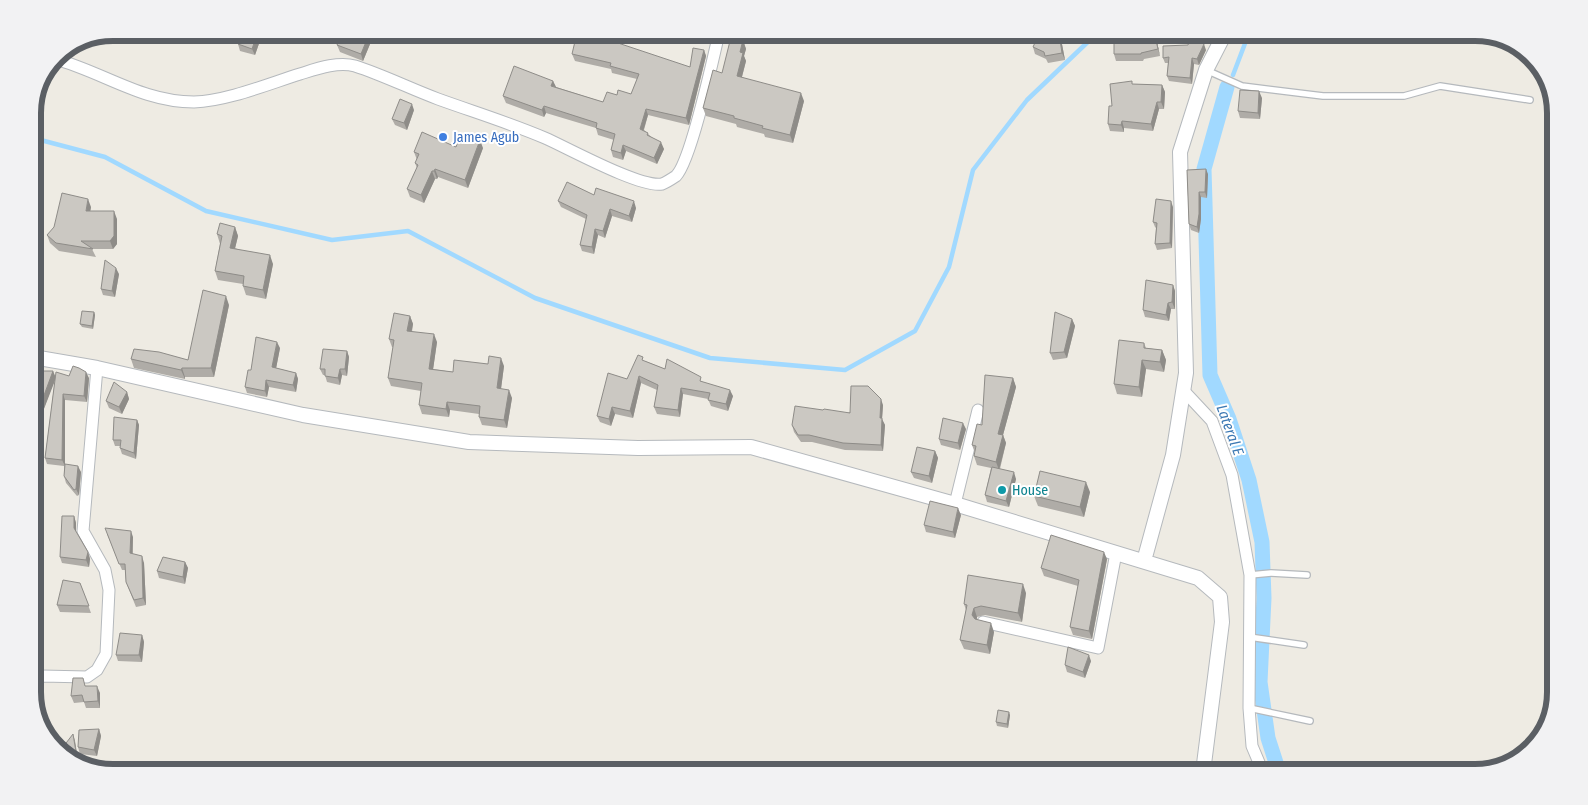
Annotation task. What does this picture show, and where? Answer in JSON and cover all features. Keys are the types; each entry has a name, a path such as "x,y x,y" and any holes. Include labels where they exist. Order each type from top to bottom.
{"street":[{"path":"64,61 76,65 141,94 170,100 195,102 220,98 328,66 353,65 440,100 480,112 546,138 615,171 647,183 662,184 676,175 688,151 718,41"},
{"path":"1144,561 1173,455 1186,372 1180,152 1206,70 1220,41"},
{"path":"41,358 97,368 303,415 469,442 638,448 751,448 955,504 1198,578 1220,596 1222,622 1204,764"},
{"path":"41,677 87,677 97,670 106,654 109,590 105,570 83,531 97,368"},
{"path":"1183,390 1212,421 1232,475 1253,575 1251,637 1252,746 1260,764"},
{"path":"955,504 978,410"},
{"path":"983,622 1098,648 1116,553"}],"lane":[{"path":"1206,70 1242,86 1323,96 1404,96 1440,86 1530,100"},
{"path":"1253,575 1271,573 1307,575"},
{"path":"1251,637 1304,644"},
{"path":"1252,709 1310,721"}],"building":[{"path":"239,41 255,41 252,49 238,44"},
{"path":"339,41 366,41 361,54 337,45"},
{"path":"575,41 612,41 690,67 693,48 704,50 686,118 646,109 640,129 661,142 654,158 623,145 621,153 611,150 615,134 596,128 597,123 544,106 542,110 503,96 514,66 553,81 551,86 603,102 607,92 617,95 618,90 631,94 639,74 610,66 611,63 572,54"},
{"path":"730,41 743,41 740,52 743,53 737,76 801,93 790,135 762,128 763,126 734,118 734,116 703,108 713,70 722,73"},
{"path":"1036,41 1060,41 1062,53 1045,56 1044,52 1033,47"},
{"path":"1114,41 1156,41 1158,49 1141,54 1114,54"},
{"path":"1189,41 1204,44 1197,59 1192,58 1190,78 1167,76 1169,57 1163,58 1163,46 1188,45"},
{"path":"1132,81 1132,84 1162,85 1161,102 1157,102 1151,124 1122,121 1121,125 1108,124 1109,106 1112,106 1110,84"},
{"path":"1240,90 1259,91 1258,113 1238,111"},
{"path":"400,99 412,104 404,123 392,119"},
{"path":"422,132 456,147 461,133 480,140 465,180 435,169 432,171 421,195 407,189 418,165 415,163 419,154 414,152"},
{"path":"1206,169 1205,192 1199,192 1197,227 1189,224 1187,170"},
{"path":"567,182 594,195 596,188 634,201 629,216 610,209 603,231 595,229 592,247 580,245 587,215 558,201"},
{"path":"62,193 88,199 86,211 114,211 114,236 110,241 81,241 93,249 56,243 47,235 54,227"},
{"path":"1156,199 1171,201 1170,243 1155,244 1157,223 1153,222"},
{"path":"220,223 235,227 230,248 270,255 263,290 243,286 244,276 215,271 222,236 217,234"},
{"path":"105,260 116,268 112,291 101,289"},
{"path":"1146,280 1173,285 1172,302 1168,303 1166,315 1143,310"},
{"path":"203,290 226,296 211,368 182,368 181,370 131,359 134,349 159,352 188,360"},
{"path":"82,311 94,312 92,326 80,324"},
{"path":"1055,312 1072,319 1064,352 1050,353"},
{"path":"394,313 410,316 407,331 434,334 429,369 453,372 454,360 488,364 489,356 501,358 497,388 509,390 504,420 479,417 480,406 447,402 446,409 419,405 422,383 388,378 394,340 389,339"},
{"path":"256,337 277,342 272,367 296,373 293,385 266,380 265,391 245,387 248,370 251,370"},
{"path":"1119,340 1144,343 1144,348 1162,350 1160,362 1142,360 1139,387 1114,384"},
{"path":"323,349 347,351 345,369 340,369 338,378 325,376 325,369 320,369"},
{"path":"638,355 643,357 642,360 665,369 667,359 701,377 700,381 730,390 726,404 708,400 710,393 681,388 678,410 654,407 658,385 639,376 630,411 612,407 609,419 597,416 608,373 627,379"},
{"path":"73,366 86,372 84,396 63,394 62,460 45,458 56,372 69,376"},
{"path":"41,371 53,371 41,403"},
{"path":"985,375 1013,378 998,434 1003,435 996,462 974,456 976,446 972,445 977,424 982,425"},
{"path":"114,382 127,392 119,407 106,401"},
{"path":"851,386 868,386 881,399 881,445 843,443 809,435 798,435 792,425 795,406 850,413"},
{"path":"114,417 137,420 134,453 120,448 121,440 113,440"},
{"path":"943,418 963,423 958,443 939,439"},
{"path":"917,447 935,451 929,476 911,472"},
{"path":"65,464 78,466 76,489 74,490 64,476"},
{"name":"House","path":"992,467 1014,472 1006,501 985,495"},
{"path":"1040,471 1086,482 1080,507 1034,496"},
{"path":"930,501 958,508 953,532 924,525"},
{"path":"62,516 74,516 74,528 88,552 86,560 60,557"},
{"path":"105,528 131,531 130,553 142,556 143,598 134,600 126,582 125,564 119,564"},
{"path":"1051,535 1104,552 1089,631 1070,627 1079,580 1041,568"},
{"path":"163,557 185,562 183,577 157,571"},
{"path":"968,575 1023,584 1018,613 981,606 974,608 972,615 975,619 991,623 987,645 960,640 967,605 964,604"},
{"path":"63,580 80,583 89,606 57,605"},
{"path":"120,633 142,635 139,655 116,655"},
{"path":"1068,647 1089,655 1083,672 1065,665"},
{"path":"73,678 83,678 85,686 97,686 98,701 84,702 82,695 71,696"},
{"path":"998,710 1009,712 1007,724 996,722"},
{"path":"99,729 94,750 78,747 79,730"},
{"path":"73,734 76,753 73,752 65,745"}],"waterway":[{"path":"41,140 105,157 206,211 332,240 408,231 535,298 710,358 845,370 915,331 949,267 973,170 1027,100 1089,41"},
{"path":"1233,75 1246,41"},
{"name":"Lateral E","path":"1227,87 1204,169 1210,375 1229,419 1249,480 1262,542 1264,598 1260,682 1268,738 1276,764"}],"place":[{"name":"James Agub","path":"443,137"},
{"name":"House","path":"1002,490"}]}
